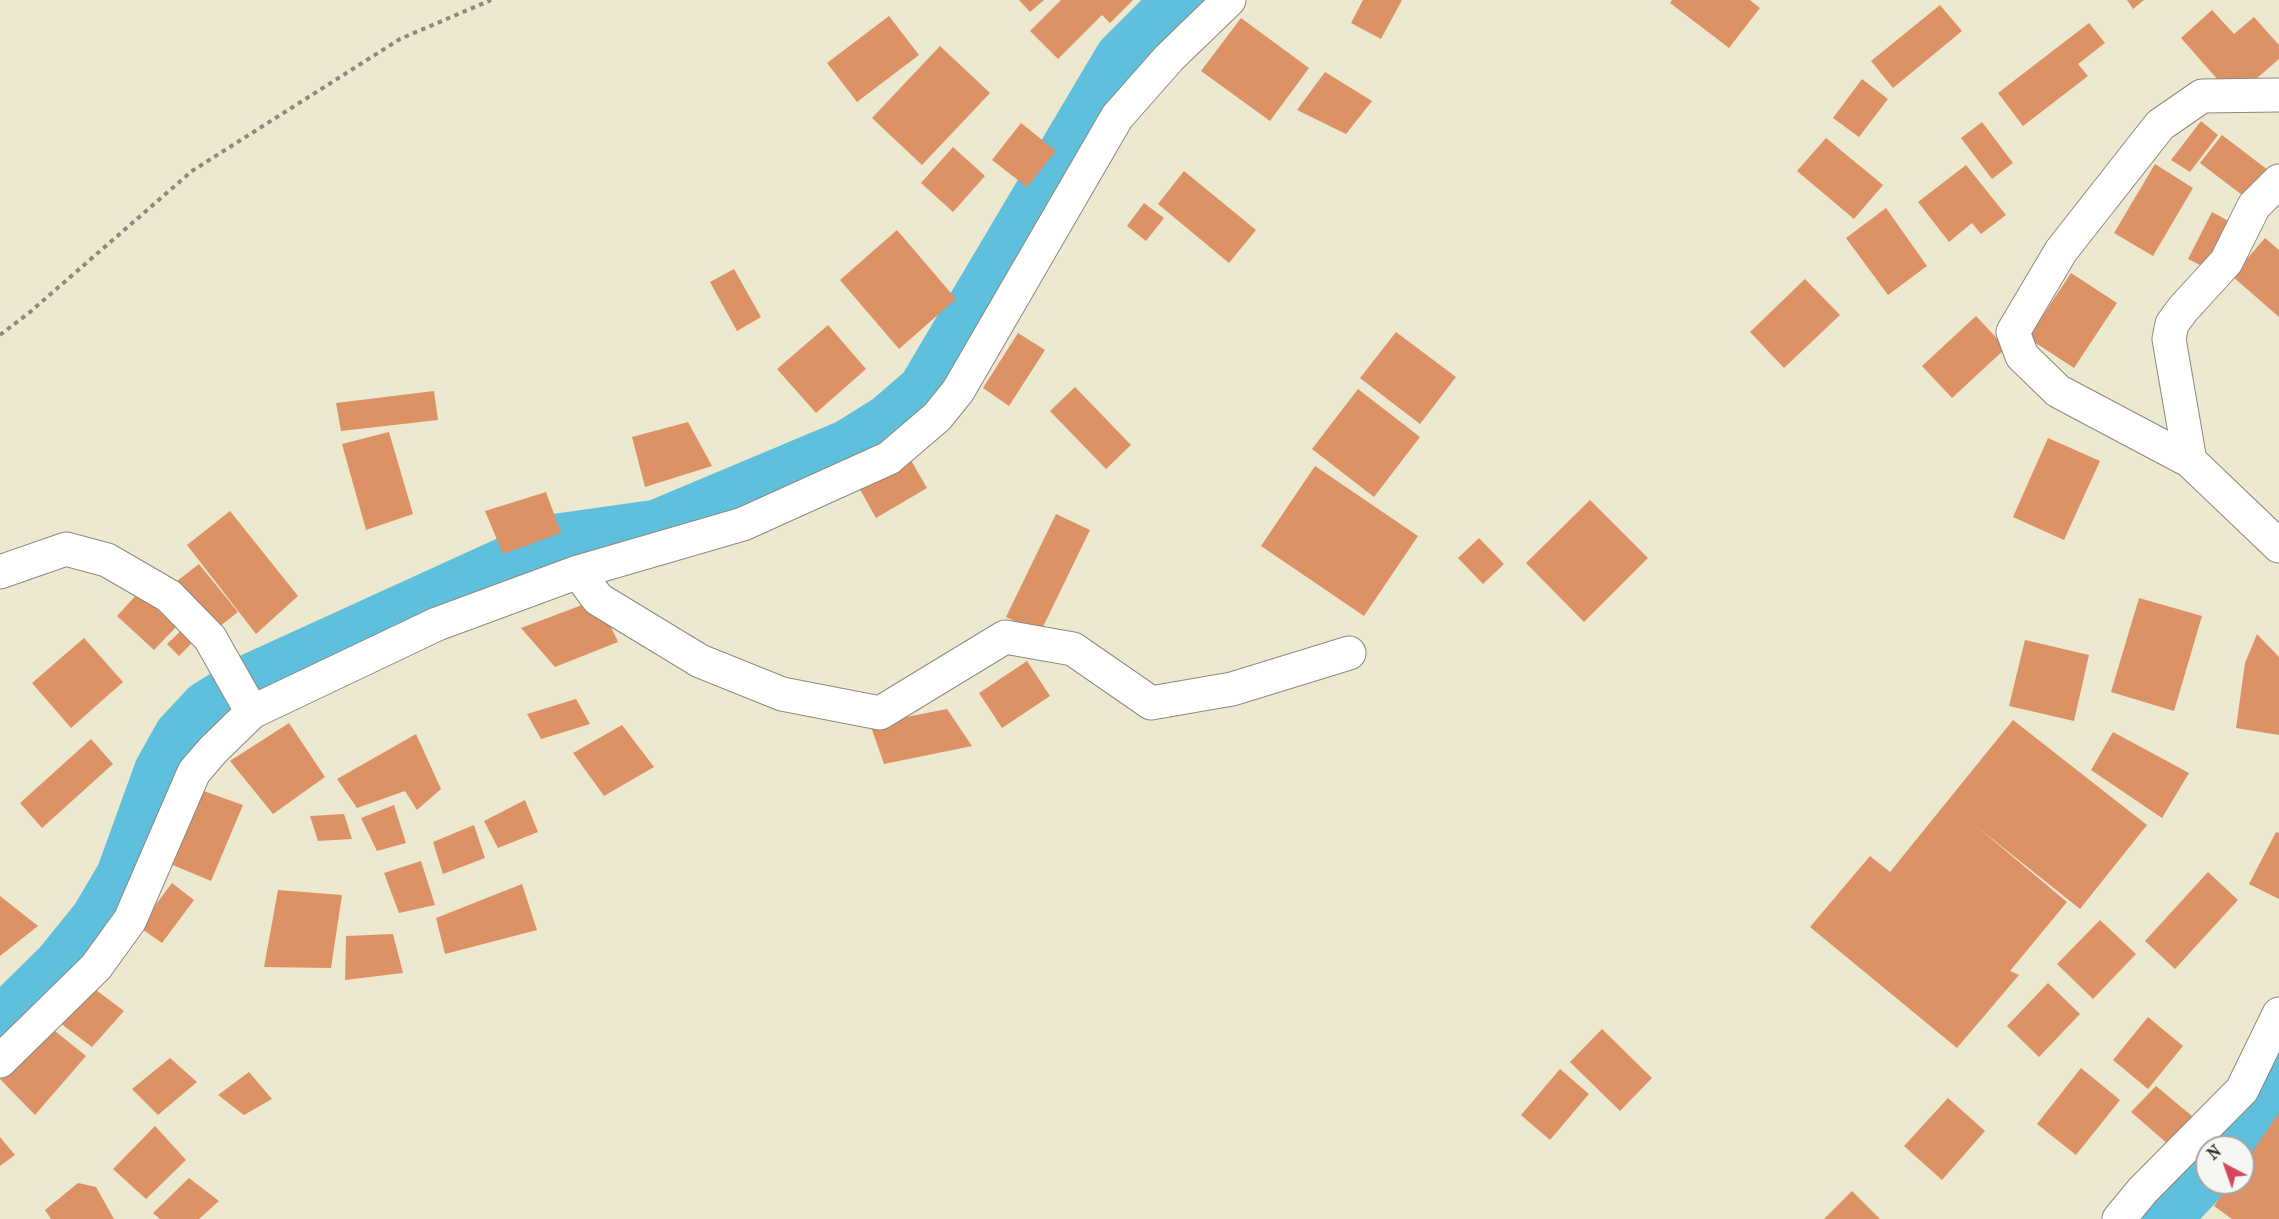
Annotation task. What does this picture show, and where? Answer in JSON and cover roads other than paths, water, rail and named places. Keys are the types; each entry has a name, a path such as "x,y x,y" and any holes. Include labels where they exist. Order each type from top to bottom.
{"street":[{"path":"0,1061 96,967 130,920 194,772 249,707 437,624 578,572 743,524 889,458 937,417 958,391 1117,117 1169,58 1228,0"},
{"path":"2279,95 2202,96 2160,125 2061,250 2013,332 2022,356 2058,391 2190,462 2279,546"},
{"path":"2190,462 2169,339 2172,324 2226,262 2254,206 2279,181"},
{"path":"0,572 66,549 107,560 169,596 210,638 249,707"},
{"path":"578,572 598,599 700,660 782,694 880,712 1005,637 1073,649 1150,703 1232,689 1349,653"},
{"path":"2119,1219 2143,1190 2242,1090 2279,1014"}],"waterway":[{"path":"0,1031 63,969 101,922 127,878 165,773 184,739 210,711 252,685 559,545 658,531 851,450 891,425 928,393 1125,61 1186,0"},
{"path":"2234,1135 2279,1062"},
{"path":"2157,1219 2195,1179"}]}
